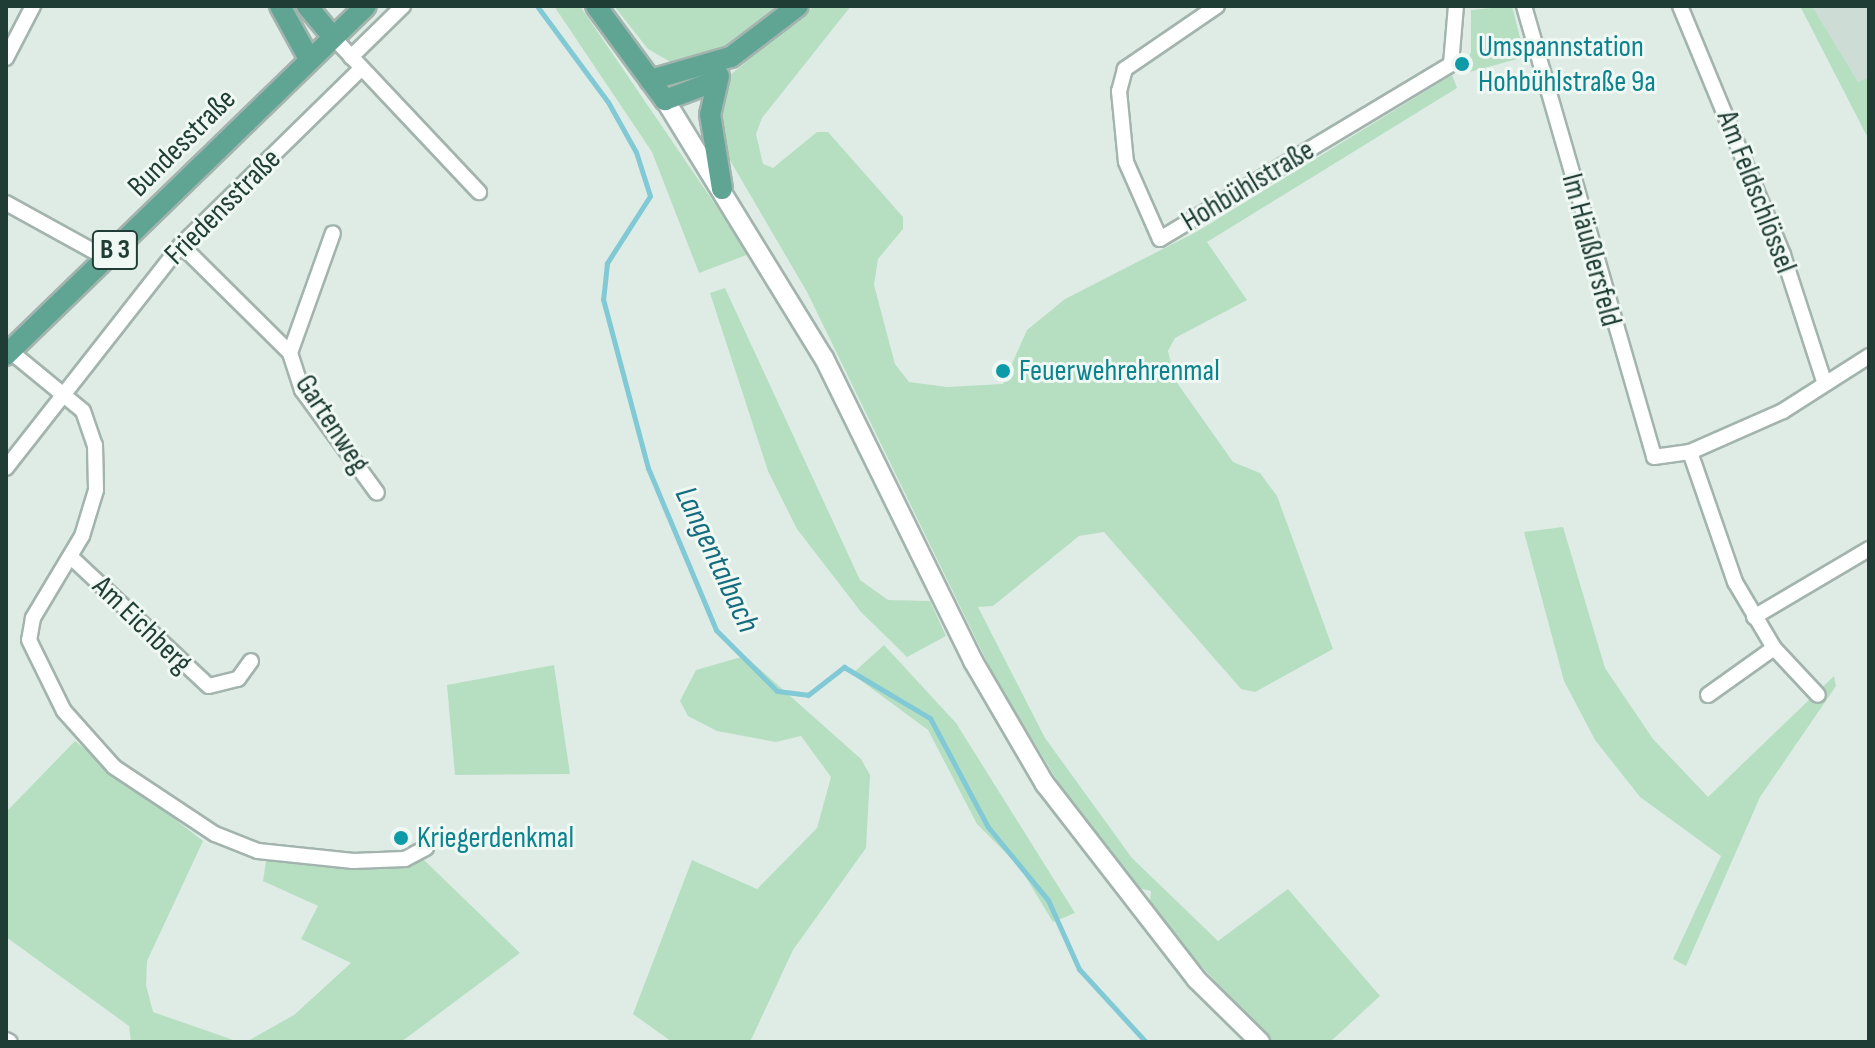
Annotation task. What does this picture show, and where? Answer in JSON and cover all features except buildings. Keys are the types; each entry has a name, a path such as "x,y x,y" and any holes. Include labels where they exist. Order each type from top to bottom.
{"main road":[{"path":"280,6 308,57"},
{"path":"307,6 331,35"},
{"name":"Bundesstraße","path":"8,353 308,57 366,6"},
{"path":"596,6 665,100 824,358 1021,745 1132,901 1260,1042"},
{"path":"722,189 710,114 716,81 731,57 798,6"},
{"path":"650,80 731,57"},
{"path":"665,100 716,81"}],"street":[{"path":"6,58 33,6"},
{"path":"351,57 403,6"},
{"name":"Hohbühlstraße","path":"1217,6 1125,69 1119,91 1126,162 1160,239 1451,64 1456,6"},
{"name":"Im Häußlersfeld","path":"1524,6 1644,440 1654,457 1690,452"},
{"name":"Am Feldschlössel","path":"1680,6 1783,255 1824,381"},
{"path":"331,35 479,192"},
{"name":"Friedensstraße","path":"6,468 181,245 362,68"},
{"path":"6,203 106,258"},
{"name":"Gartenweg","path":"290,353 333,233"},
{"name":"Gartenweg","path":"181,245 290,353 302,390 377,493"},
{"name":"Am Eichberg","path":"8,353 83,411 95,445 96,490 72,558 33,618 30,650 47,688 114,767 196,827 258,851 353,861 405,859 426,848"},
{"path":"1818,695 1774,648 1754,617 1720,546 1690,452 1783,411 1824,381 1869,356"},
{"path":"1754,617 1869,549"},
{"name":"Am Eichberg","path":"72,558 209,686 238,679 251,661"},
{"path":"1708,695 1774,648"}],"shaded area":[{"path":"1812,6 1869,6 1869,77 1858,83"}],"green space":[{"path":"554,6 580,6 749,254 699,273 652,152"},
{"path":"614,6 781,6 720,52 674,64 648,49"},
{"path":"814,6 851,6 762,118 756,134 763,164 773,168 817,132 828,132 903,217 903,229 878,259 874,285 895,364 909,382 947,387 1003,384 1027,330 1065,299 1198,231 1452,75 1457,88 1207,242 1247,300 1175,338 1168,351 1175,380 1233,462 1260,473 1277,496 1333,649 1255,692 1241,689 1104,532 1079,536 993,606 978,607 1045,738 1132,858 1218,941 1288,889 1380,996 1330,1042 1272,1042 1149,910 1151,891 1130,886 1078,815 993,674 807,292 724,150 719,94 729,76"},
{"path":"1512,6 1525,57 1462,74 1471,52 1471,10"},
{"path":"1800,6 1812,6 1858,82 1869,77 1869,140"},
{"path":"725,288 860,580 888,600 930,601 946,636 907,657 861,612 797,529 768,471 710,293"},
{"path":"1563,527 1605,668 1653,739 1708,797 1834,676 1836,686 1760,797 1686,966 1673,959 1721,856 1640,797 1595,740 1564,681 1524,532"},
{"path":"884,645 956,723 1075,913 1053,922 1019,866 977,824 928,730 852,674"},
{"path":"745,656 861,759 870,775 866,848 793,950 750,1042 672,1042 633,1014 692,860 757,889 817,828 831,777 801,736 776,742 717,731 688,716 680,701 696,670"},
{"path":"554,665 570,774 455,775 447,685"},
{"path":"75,741 203,841 147,961 146,985 153,1012 239,1042 131,1042 129,1026 6,937 6,812"},
{"path":"267,855 423,859 520,953 401,1042 246,1042 294,1015 351,963 301,939 318,906 263,881"}],"waterway":[{"name":"Langentalbach","path":"537,6 608,102 636,152 650,196 607,263 603,299 648,468 716,630 777,691 808,695 844,667 930,718 988,827 1048,900 1079,969 1146,1042"}],"place":[{"name":"Umspannstation Hohbühlstraße 9a","path":"1462,64"},
{"name":"Feuerwehrehrenmal","path":"1003,371"},
{"name":"Kriegerdenkmal","path":"401,838"}]}
